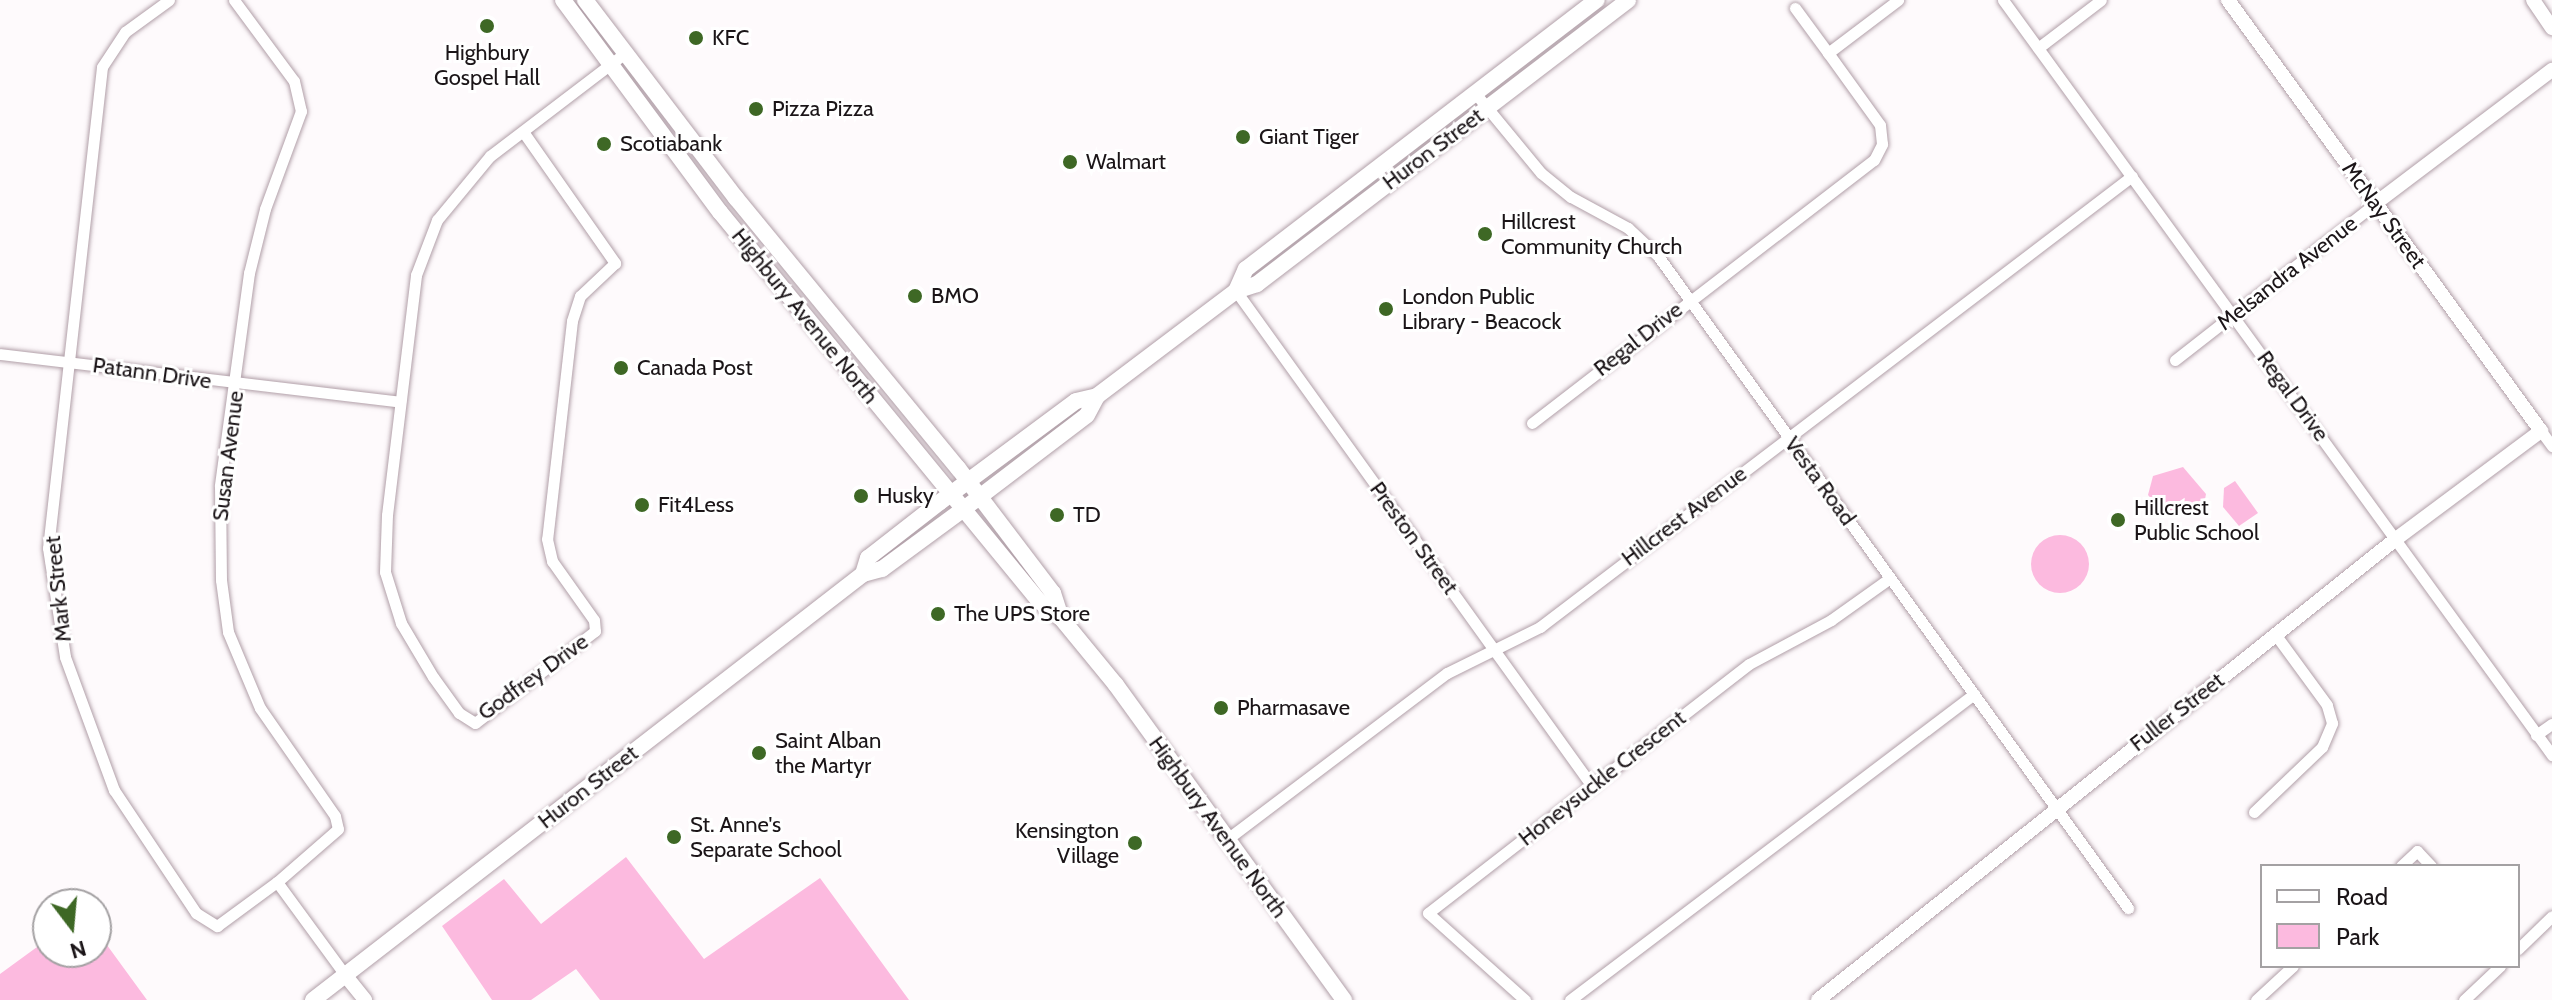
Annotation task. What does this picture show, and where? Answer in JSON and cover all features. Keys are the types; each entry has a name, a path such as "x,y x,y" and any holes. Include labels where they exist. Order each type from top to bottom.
{"main road":[{"name":"Highbury Avenue North","path":"563,0 618,58 736,198 968,482 972,503 1039,601 1061,618 1116,685 1344,1000"},
{"name":"Highbury Avenue North","path":"585,0 618,58 720,212 951,494 972,503"},
{"name":"Huron Street","path":"1236,291 1246,269 1597,0"},
{"name":"Huron Street","path":"863,574 868,558 951,494 1076,401 1097,396 1236,291 1257,284 1628,0"},
{"name":"Huron Street","path":"313,1000 863,574 882,569 1087,415 1097,396"}],"street":[{"name":"Mark Street","path":"169,0 125,32 102,67 48,548 65,657 86,724 114,790 208,924 217,926 277,882"},
{"name":"Susan Avenue","path":"234,0 294,81 301,111 265,209 249,273 238,385 218,527 228,632 260,708 335,816 338,829 277,882"},
{"path":"1828,53 1898,0"},
{"name":"Regal Drive","path":"2003,0 2552,755"},
{"path":"2038,48 2101,0"},
{"name":"McNay Street","path":"2228,0 2541,431"},
{"path":"2533,0 2552,28"},
{"name":"Regal Drive","path":"1532,423 1688,300 1874,160 1882,144 1880,125 1795,8"},
{"name":"Godfrey Drive","path":"524,133 615,263 580,296 572,321 547,539 552,561 594,620 595,631 475,723 459,713 433,677 401,623 385,572 400,402 416,275 437,220 490,156 524,133 618,58"},
{"name":"Melsandra Avenue","path":"2175,360 2552,70"},
{"name":"Vesta Road","path":"1475,93 1541,173 1571,197 1628,228 1658,256 2128,908"},
{"name":"Hillcrest Avenue","path":"1226,840 1447,673 1540,627 2132,176"},
{"name":"Preston Street","path":"1236,291 1592,786"},
{"name":"Patann Drive","path":"0,354 238,385 400,402"},
{"path":"2541,431 2552,446"},
{"name":"Fuller Street","path":"1818,1000 2275,634 2541,431"},
{"name":"Honeysuckle Crescent","path":"1525,1000 1428,913 1749,664 1831,620 1890,578"},
{"path":"2254,812 2322,747 2332,723 2327,705 2275,634"},
{"path":"1570,1000 1974,694"},
{"path":"2536,735 2552,724"},
{"path":"2403,864 2417,851 2429,864"},
{"path":"277,882 365,1000"},
{"path":"2520,947 2552,916"},
{"path":"2256,1000 2291,968"},
{"path":"2464,1000 2498,968"}],"green space":[{"path":"2183,467 2206,494 2204,505 2167,517 2148,495 2153,476"},
{"path":"2235,481 2258,513 2239,526 2223,507 2224,488"},
{"path":"2060,535 2080,544 2089,564 2080,584 2060,593 2040,584 2031,564 2040,544"},
{"path":"626,857 704,959 820,878 909,1000 600,1000 576,969 531,1000 492,1000 442,926 504,879 541,924"},
{"path":"32,951 32,968 112,968 112,952 147,1000 0,1000 0,974"}],"place":[{"name":"Highbury Gospel Hall","path":"487,26"},
{"name":"KFC","path":"696,38"},
{"name":"Pizza Pizza","path":"756,109"},
{"name":"Giant Tiger","path":"1243,137"},
{"name":"Scotiabank","path":"604,144"},
{"name":"Walmart","path":"1070,162"},
{"name":"Hillcrest Community Church","path":"1485,234"},
{"name":"BMO","path":"915,296"},
{"name":"London Public Library - Beacock","path":"1386,309"},
{"name":"Canada Post","path":"621,368"},
{"name":"Husky","path":"861,496"},
{"name":"Fit4Less","path":"642,505"},
{"name":"TD","path":"1057,515"},
{"name":"Hillcrest Public School","path":"2118,520"},
{"name":"The UPS Store","path":"938,614"},
{"name":"Pharmasave","path":"1221,708"},
{"name":"Saint Alban the Martyr","path":"759,753"},
{"name":"St. Anne's Separate School","path":"674,837"},
{"name":"Kensington Village","path":"1135,843"}]}
